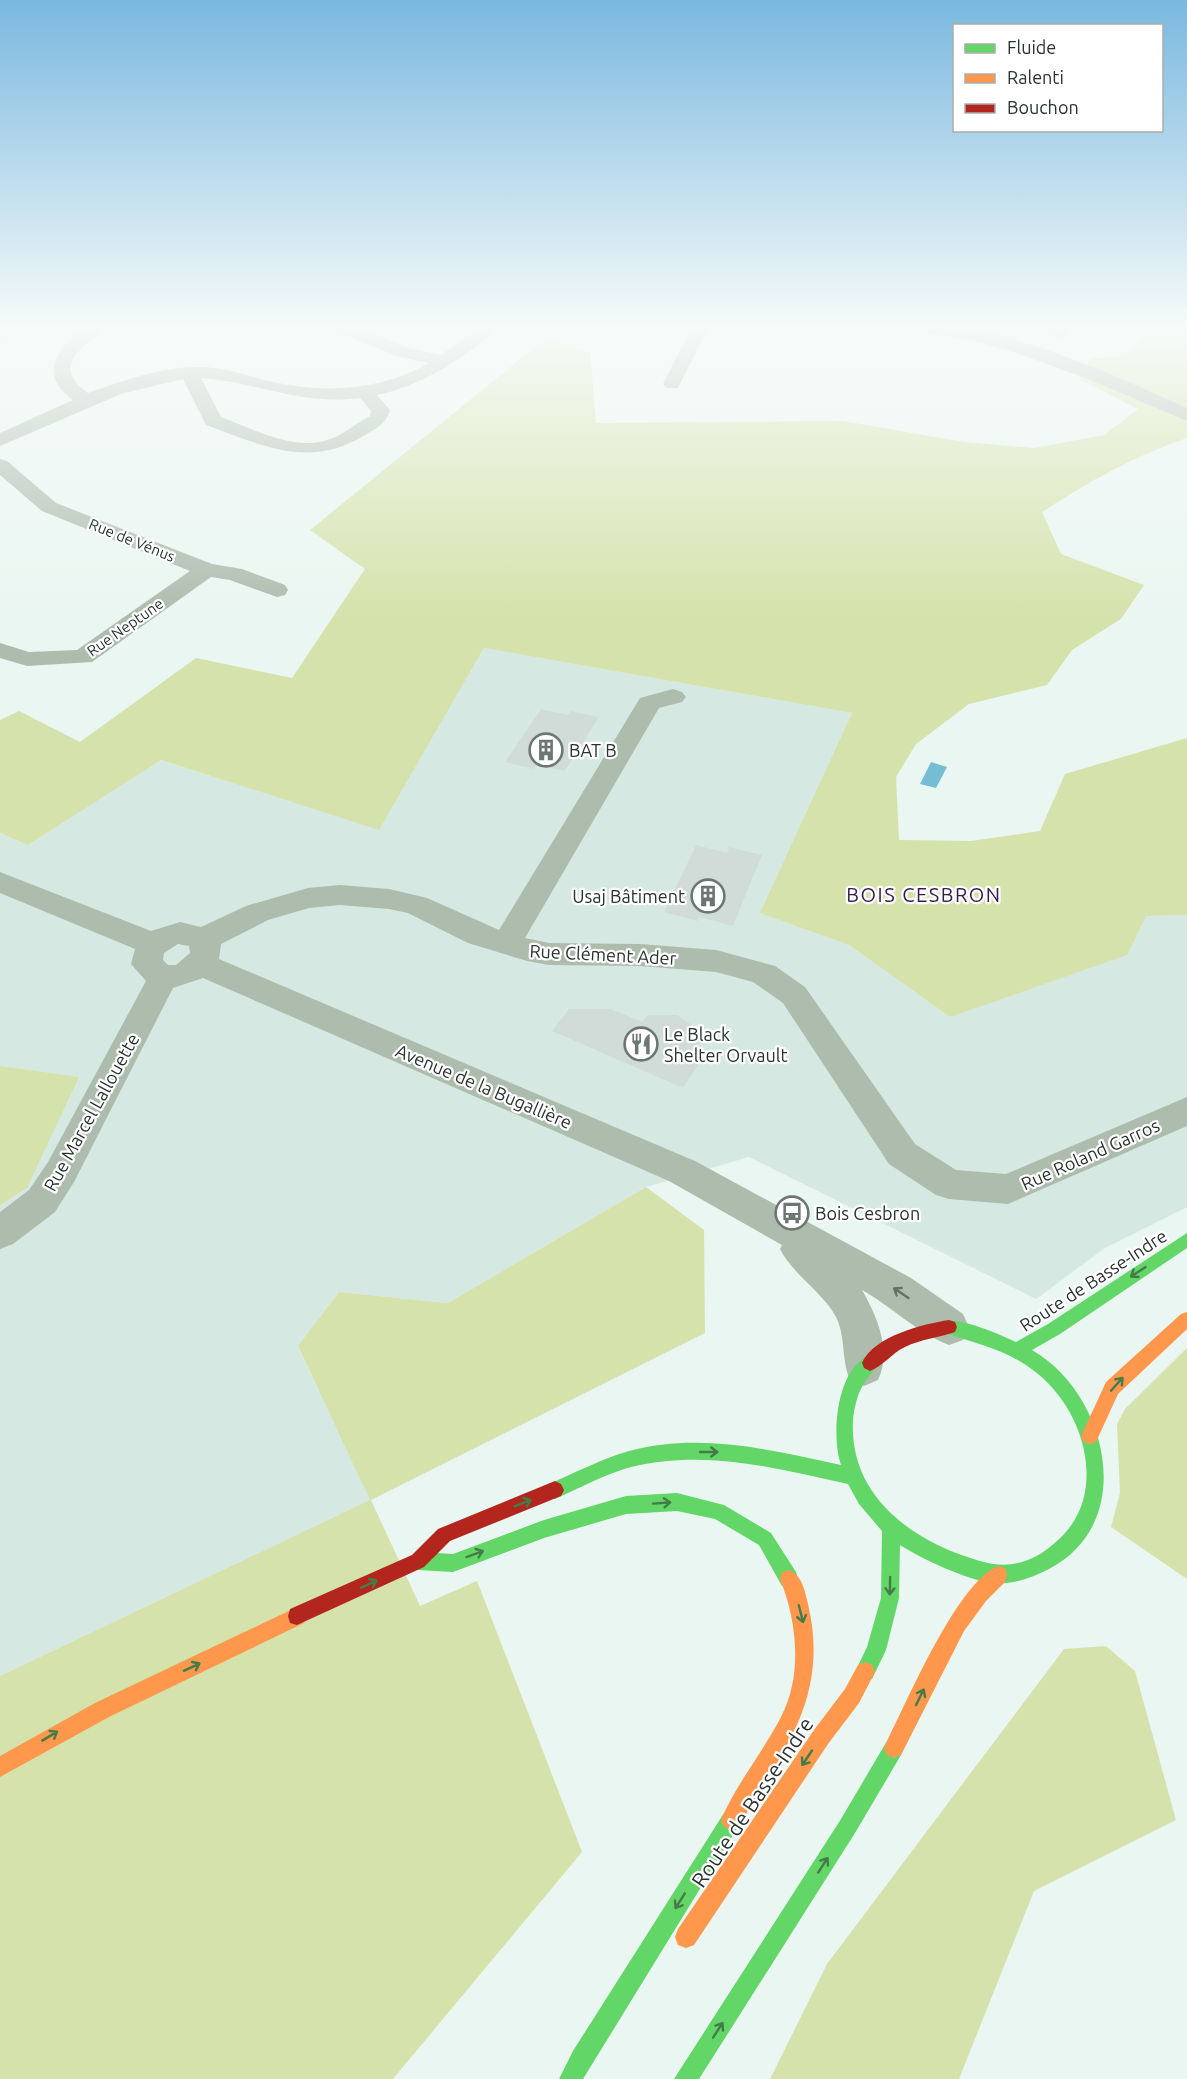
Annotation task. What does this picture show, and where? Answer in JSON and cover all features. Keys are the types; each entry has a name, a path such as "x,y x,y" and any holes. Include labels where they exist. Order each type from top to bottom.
{"main road":[{"name":"Route de Basse-Indre","path":"1018,1349 1054,1329 1187,1240"},
{"path":"1090,1436 1112,1388 1187,1318"},
{"path":"949,1327 985,1335 1018,1349 1039,1363 1074,1401 1090,1436 1097,1468 1096,1488 1084,1525 1072,1540 1052,1558 1027,1569 998,1575 927,1551 891,1527 873,1508 852,1476 842,1428 847,1396 864,1367 894,1343 919,1333 949,1327"},
{"path":"0,1767 59,1731 129,1696 418,1561 444,1535 631,1460 668,1453 736,1452 852,1476"},
{"path":"418,1561 453,1563 544,1528 626,1505 677,1502 718,1511 765,1539 795,1589 804,1627 804,1675 791,1719 724,1832 587,2049 571,2079"},
{"name":"Route de Basse-Indre","path":"676,1952 821,1737 852,1696 876,1650 890,1598 891,1527"},
{"path":"686,2079 854,1817 900,1739 957,1624 979,1594 998,1575"}],"street":[{"path":"0,440 40,421"},
{"path":"213,421 290,446 312,448 327,447 374,421"},
{"name":"Rue de Vénus","path":"0,465 50,507 207,570 234,574 277,591"},
{"name":"Rue Neptune","path":"0,650 27,659 82,657 207,570"},
{"path":"506,945 649,703 673,697"},
{"path":"0,882 184,974 203,952"},
{"name":"Rue Clément Ader","path":"203,952 257,913 308,898 340,895 389,899 416,906 506,945 549,954 640,955 716,961 764,974 794,995 816,1027"},
{"name":"Avenue de la Bugallière","path":"159,960 171,935 180,933 198,936 203,952 682,1171 897,1290 949,1327"},
{"name":"Rue Marcel Lallouette","path":"0,1233 42,1201 62,1172 159,960"},
{"name":"Rue Roland Garros","path":"816,1027 902,1154 949,1184 1008,1189 1187,1111"},
{"name":"Avenue de la Bugallière","path":"762,1216 824,1271 850,1305 860,1328 864,1367"}],"shaded area":[{"path":"484,648 852,713 761,913 849,945 950,1017 1146,916 1187,915 1187,1207 1105,1248 1036,1299 749,1157 646,1187 448,1303 339,1292 298,1347 371,1500 0,1676 0,833 28,845 160,760 379,829"}],"green space":[{"path":"444,421 596,421 596,423 843,421 964,442 1034,448 1104,435 1122,421 1187,421 1187,438 1112,470 1042,512 1061,554 1144,585 1121,619 1072,650 1047,685 969,704 916,744 896,777 899,840 971,841 1040,831 1065,774 1187,738 1187,915 1146,916 1127,955 950,1017 849,945 760,913 852,713 484,648 379,830 161,760 28,845 0,833 0,720 19,711 80,742 196,658 292,678 365,569 310,530"},
{"path":"0,1066 79,1077 27,1188 0,1205"},
{"path":"646,1187 704,1230 705,1333 371,1500 420,1606 477,1581 582,1852 393,2079 0,2079 0,1676 370,1500 298,1346 339,1292 448,1303"},
{"path":"1187,1348 1187,1579 1111,1527 1120,1493 1117,1424 1125,1409"},
{"path":"1106,1646 1135,1671 1176,1820 1034,1891 959,2079 770,2079 827,1964 1064,1649"}],"water":[{"path":"931,762 947,767 936,788 920,784"}],"building":[{"name":"BAT B","path":"541,709 568,715 571,711 599,717 565,771 536,765 534,769 505,762"},
{"name":"Usaj Bâtiment","path":"696,845 727,853 729,847 762,855 733,926 699,917 697,921 664,912"},
{"name":"Le Black Shelter Orvault","path":"569,1009 611,1009 642,1022 648,1015 677,1015 709,1037 691,1051 702,1059 683,1088 552,1031"}],"traffic: fast":[{"path":"1018,1349 1054,1329 1187,1240"},
{"path":"870,1363 857,1380 848,1399 844,1418 844,1439 855,1479 865,1498 878,1515 902,1536 921,1547 977,1570 1008,1574 1034,1567 1058,1553 1077,1534 1084,1523 1093,1498 1096,1473 1089,1435 1073,1402 1046,1369 1011,1347 971,1332 949,1327"},
{"path":"555,1490 631,1459 659,1453 686,1451 742,1454 852,1476"},
{"path":"418,1561 453,1563 544,1529 626,1505 677,1502 718,1511 765,1539 789,1579"},
{"path":"865,1672 876,1650 890,1598 891,1527"},
{"path":"686,2079 848,1826 894,1748"},
{"path":"571,2079 581,2059 731,1820"}],"traffic: slow":[{"path":"1090,1436 1112,1388 1187,1319"},
{"path":"894,1748 957,1624 979,1594 998,1575"},
{"path":"731,1820 791,1719 804,1675 804,1627 795,1589 789,1579"},
{"path":"0,1767 102,1710 297,1616"},
{"path":"686,1937 821,1737 852,1696 865,1672"}],"traffic: jam":[{"path":"870,1363 888,1348 906,1338 949,1327"},
{"path":"297,1616 418,1561 444,1535 555,1490"}],"place":[{"name":"BAT B","path":"546,750"},
{"name":"Usaj Bâtiment","path":"708,896"},
{"name":"Le Black Shelter Orvault","path":"641,1044"},
{"name":"Bois Cesbron","path":"792,1213"}],"district":[{"name":"BOIS CESBRON","path":"924,894"}]}
